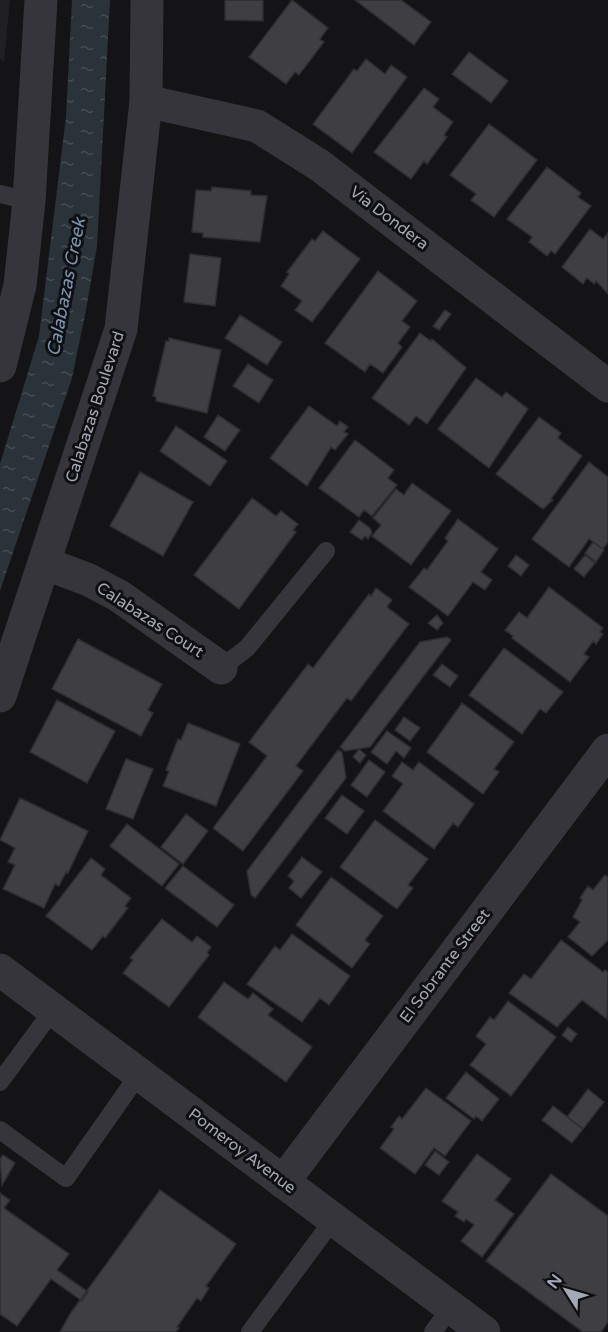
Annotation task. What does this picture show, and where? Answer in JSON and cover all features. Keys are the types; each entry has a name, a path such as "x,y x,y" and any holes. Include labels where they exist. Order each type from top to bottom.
{"street":[{"path":"2,357 20,285 15,197 40,0"},
{"name":"Calabazas Boulevard","path":"0,696 121,329 146,101 147,0"},
{"name":"Via Dondera","path":"146,101 257,126 319,165 608,386"},
{"name":"Calabazas Court","path":"44,563 119,596 221,668"},
{"name":"El Sobrante Street","path":"283,1182 608,750"},
{"name":"Pomeroy Avenue","path":"0,970 333,1220 442,1320 484,1332"}],"lane":[{"path":"221,668 247,648 326,551"},
{"path":"0,1082 53,1010"},
{"path":"0,1130 66,1178 139,1074"},
{"path":"250,1332 333,1220"}],"shaded area":[{"path":"0,0 10,0 4,62 0,59"}],"water":[{"name":"Calabazas Creek","path":"72,0 110,0 97,246 72,378 0,591 0,464 39,336 66,117"}],"building":[{"path":"225,0 263,0 263,21 225,20"},
{"path":"292,0 328,28 320,39 324,42 299,75 295,72 286,84 249,57"},
{"path":"355,0 401,0 431,22 414,45"},
{"path":"469,52 508,81 491,103 452,74"},
{"path":"366,59 385,74 391,65 407,77 352,153 313,124 354,69 357,71"},
{"path":"424,88 439,99 433,107 453,122 444,135 447,137 427,164 424,161 411,179 374,152"},
{"path":"489,124 537,160 494,217 471,200 476,194 450,175"},
{"path":"547,167 581,193 578,197 591,206 555,254 551,251 547,256 529,242 532,237 507,219"},
{"path":"212,187 251,191 251,195 267,196 260,242 203,237 203,233 192,232 196,190 211,191"},
{"path":"590,229 603,239 608,233 608,294 596,281 594,284 587,278 583,284 562,267"},
{"path":"323,231 360,259 312,322 295,310 302,301 281,286 289,274 287,272 312,239 315,241"},
{"path":"190,254 221,258 215,306 184,302"},
{"path":"378,271 417,301 402,321 410,327 398,343 402,347 383,373 370,364 365,372 325,343"},
{"path":"445,310 451,314 439,330 433,326"},
{"path":"240,315 282,342 267,365 225,338"},
{"path":"420,333 431,341 432,339 466,368 427,424 416,416 409,425 372,398"},
{"path":"169,338 221,350 207,413 156,401 156,397 153,396 166,341 169,341"},
{"path":"248,364 273,380 259,403 233,386"},
{"path":"476,378 502,397 506,392 528,409 489,468 438,429"},
{"path":"309,406 337,426 340,421 348,427 344,432 348,434 335,450 331,447 307,486 270,458"},
{"path":"218,415 240,430 225,451 204,437"},
{"path":"539,417 561,433 558,438 582,456 551,499 553,500 543,509 496,474"},
{"path":"176,426 227,461 210,486 160,451"},
{"path":"355,440 394,470 388,478 397,485 372,516 364,510 359,517 319,488"},
{"path":"589,462 608,477 608,542 603,549 589,539 569,567 532,539"},
{"path":"140,472 193,502 163,556 110,526"},
{"path":"412,483 451,511 411,565 372,536 381,525 373,518 396,489 404,495"},
{"path":"252,498 276,516 281,511 298,524 293,530 296,532 239,609 194,575"},
{"path":"458,519 498,549 481,572 492,580 485,590 473,582 448,616 409,587 424,568 427,570 448,541 445,538"},
{"path":"359,520 370,528 372,533 368,539 365,536 362,540 350,532"},
{"path":"593,542 604,550 596,562 585,553"},
{"path":"516,555 529,565 521,576 508,566"},
{"path":"585,555 595,563 584,577 574,569"},
{"path":"549,587 603,628 600,632 603,634 596,644 593,641 584,654 589,657 570,682 512,638 513,636 505,630 519,612 527,618"},
{"path":"376,588 392,600 387,607 409,624 351,701 347,698 296,766 303,771 243,851 213,828 267,756 249,742 308,664 313,668"},
{"path":"437,615 443,623 437,630 428,623"},
{"path":"447,637 451,640 370,747 345,751 340,747 420,642"},
{"path":"78,639 162,684 148,710 153,713 141,736 52,689"},
{"path":"504,648 563,692 546,713 540,709 522,734 469,695"},
{"path":"442,664 458,676 450,687 433,675"},
{"path":"57,700 115,731 87,783 30,752"},
{"path":"462,703 514,742 494,769 499,772 483,794 427,752"},
{"path":"404,717 420,728 410,741 395,730"},
{"path":"188,723 240,744 216,806 163,786 169,771 166,770 178,739 181,740"},
{"path":"387,731 411,748 404,758 396,751 387,764 371,752"},
{"path":"359,749 366,755 360,763 353,757"},
{"path":"338,750 342,752 346,778 255,898 251,895 247,871"},
{"path":"126,759 153,769 133,819 106,809"},
{"path":"369,760 385,772 367,797 351,785"},
{"path":"402,762 413,770 419,762 474,804 458,827 453,823 434,849 383,811 403,784 392,776"},
{"path":"342,795 364,811 347,834 325,818"},
{"path":"20,798 88,831 68,873 66,872 59,886 55,884 44,908 3,889 15,865 8,862 15,848 0,840"},
{"path":"186,814 208,831 183,864 161,847"},
{"path":"375,820 428,859 408,885 413,888 397,909 340,867"},
{"path":"127,824 179,864 162,886 110,846"},
{"path":"302,857 322,872 301,898 289,888 294,881 288,876"},
{"path":"91,858 105,869 101,875 131,898 125,906 128,908 105,938 103,936 92,950 46,916"},
{"path":"183,866 234,905 217,927 165,888"},
{"path":"605,875 608,877 608,940 592,956 568,937 580,922 573,917 582,900 580,898 588,886 593,890"},
{"path":"331,877 383,916 365,940 370,944 352,968 296,925"},
{"path":"162,919 192,942 197,936 211,947 207,953 209,955 169,1007 123,973 133,960 130,958"},
{"path":"292,934 350,976 329,1005 320,998 302,1022 247,984 275,946 280,950"},
{"path":"561,940 603,972 605,970 608,972 607,1019 582,1000 557,1027 509,993 524,974 531,979"},
{"path":"224,982 248,999 253,993 273,1009 268,1015 312,1047 286,1082 198,1017"},
{"path":"508,1001 556,1037 511,1096 470,1065 486,1044 476,1036 490,1017 494,1020"},
{"path":"568,1027 577,1034 571,1042 562,1035"},
{"path":"466,1072 499,1099 482,1121 476,1116 474,1119 446,1098"},
{"path":"426,1088 471,1121 445,1156 434,1148 415,1174 380,1148 394,1129 391,1127 399,1116 402,1119"},
{"path":"588,1089 604,1102 583,1129 567,1117"},
{"path":"553,1106 583,1129 572,1143 542,1120"},
{"path":"435,1151 449,1162 439,1175 425,1165"},
{"path":"477,1154 511,1179 495,1200 514,1214 482,1257 461,1241 474,1225 466,1219 464,1222 455,1216 458,1212 442,1201"},
{"path":"3,1155 15,1163 2,1185 0,1159"},
{"path":"551,1174 608,1216 608,1322 601,1332 583,1332 486,1261"},
{"path":"160,1190 236,1244 206,1286 209,1288 201,1301 197,1298 176,1332 60,1332 70,1314"},
{"path":"0,1193 10,1200 4,1208 69,1254 57,1270 88,1292 82,1301 51,1279 17,1326 0,1314"}]}
